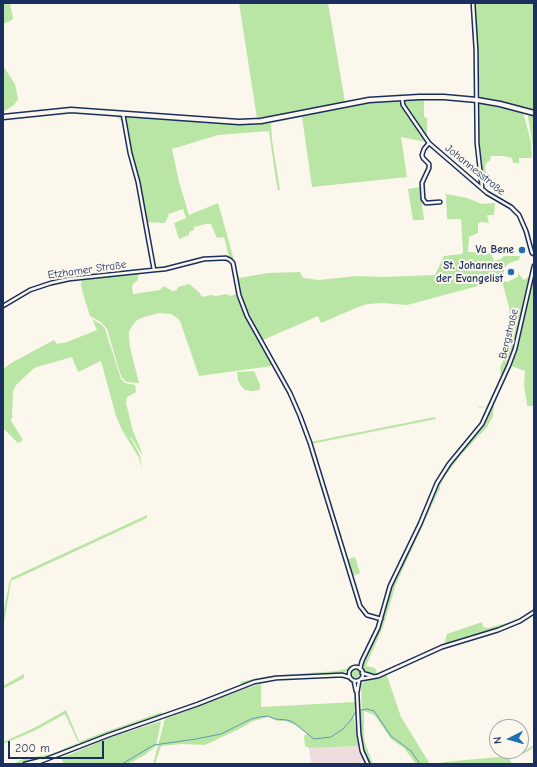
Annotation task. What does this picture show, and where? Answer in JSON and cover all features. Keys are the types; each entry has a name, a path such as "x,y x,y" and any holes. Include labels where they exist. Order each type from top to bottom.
{"street":[{"path":"473,3 476,50 477,143 482,188"},
{"path":"3,117 61,110 79,110 239,122 260,121 358,102 402,97 444,97 477,100 500,104 534,113"},
{"name":"Johannesstraße","path":"402,97 403,105 429,143 492,197 511,207 519,215 524,225 532,253 534,254"},
{"path":"123,114 130,153 138,182 154,270"},
{"path":"429,143 424,149 422,155 429,164 429,168 422,183 423,199 426,203 440,202"},
{"name":"Etzhamer Straße","path":"3,306 30,290 51,282 165,269 204,259 226,258 230,260 233,263 239,295 247,316 284,382 300,416 310,443 360,606 367,615 381,619"},
{"name":"Bergstraße","path":"362,661 381,619 390,586 420,524 437,483 449,464 482,424 509,366 515,349 534,266"},
{"path":"354,681 378,676 442,647 510,626 534,612"},
{"path":"342,675 349,672 352,668 356,668 362,661"},
{"path":"360,670 362,661"},
{"path":"356,668 362,673 372,677"},
{"path":"349,672 349,677"},
{"path":"357,693 362,673"},
{"path":"34,764 108,735 163,717 254,682 276,678 342,675 349,677 354,681 357,693 361,745 368,764"},
{"path":"25,764 48,759"}],"shaded area":[{"path":"359,746 364,760 356,764 311,764 309,748"}],"green space":[{"path":"3,3 10,3 13,18 12,20 3,24"},
{"path":"239,3 328,3 345,102 395,95 423,94 476,96 473,98 423,95 395,96 382,97 364,103 391,99 398,100 426,140 425,142 401,137 407,177 312,187 302,117 271,123 272,140 280,190 278,190 276,181 269,131 218,135 172,149 179,182 189,215 218,203 239,278 268,273 300,272 303,278 319,280 357,276 382,277 435,275 444,256 462,254 463,251 461,219 447,219 446,194 467,198 482,204 495,203 494,215 487,215 489,223 480,222 478,224 478,233 469,237 468,252 491,253 494,261 501,259 504,256 520,256 519,260 509,263 504,268 504,281 507,282 518,277 518,273 524,280 531,275 534,275 534,406 527,406 524,385 525,371 511,366 507,368 488,406 479,408 487,406 488,404 501,377 500,367 507,352 510,334 509,307 502,281 407,305 382,303 368,304 321,323 318,316 263,340 260,338 245,310 233,262 229,257 224,237 217,238 211,224 206,224 194,227 194,230 189,232 189,235 179,239 174,223 186,218 183,209 169,214 165,223 147,222 124,123 117,117 109,114 124,111 237,119 257,118"},
{"path":"474,3 534,3 534,111 505,103 480,99"},
{"path":"3,66 15,84 18,99 14,105 3,112"},
{"path":"424,98 424,117 427,118 427,138 404,103 406,99"},
{"path":"481,102 523,112 531,142 532,158 519,158 519,163 513,163 512,158 491,156 490,161 487,162 485,166 486,173 481,173 478,149 478,107 479,103"},
{"path":"531,113 534,115 534,153 528,117"},
{"path":"420,187 424,220 413,220 408,189"},
{"path":"140,272 138,280 133,284 133,294 160,290 164,286 172,291 177,290 178,287 189,284 199,292 202,297 227,294 230,296 238,294 254,333 272,362 272,366 199,376 180,321 171,314 159,313 137,320 129,331 130,347 139,383 126,382 122,378 119,370 107,329 102,323 90,316 81,284 82,280 86,278"},
{"path":"92,319 102,325 105,329 121,379 125,383 135,385 136,392 127,397 126,403 133,431 142,455 130,437 140,455 142,469 139,458 122,430 116,416 101,361 78,372 72,357 33,369 17,384 13,391 12,419 10,419 23,440 18,443 3,428 3,369 54,340 57,344 67,342 97,330"},
{"path":"254,371 260,385 260,389 252,391 245,390 238,380 237,372"},
{"path":"492,405 494,406 493,416 487,427 460,456 443,479 440,490 396,584 383,627 366,666 375,668 377,673 412,659 378,674 368,674 364,671 364,664 379,629 391,587 438,485 448,467 486,423"},
{"path":"435,417 436,419 311,444 310,442"},
{"path":"147,515 147,518 11,581 3,629 3,614 11,578"},
{"path":"355,557 360,573 353,576 348,559"},
{"path":"526,615 505,626 435,649 444,645 447,634 482,622 483,627 488,628 510,622"},
{"path":"435,649 412,659 428,651"},
{"path":"350,668 345,672 338,673 272,677 258,679 242,685 240,682 269,676 336,671"},
{"path":"356,669 361,674 356,679 351,674"},
{"path":"386,673 401,717 430,764 416,764 404,748 391,739 376,717 364,711 364,738 373,764 370,764 367,759 363,748 360,728 360,712 362,711 361,684 368,679"},
{"path":"24,674 24,678 3,689 3,686"},
{"path":"261,684 261,707 355,702 354,718 359,746 309,748 305,746 304,736 307,734 297,726 286,721 278,721 268,717 253,721 205,745 182,744 161,746 155,764 153,764 165,719"},
{"path":"66,710 79,741 78,742 65,714 34,731 3,744 3,742 34,728"},
{"path":"162,712 161,716 80,744 79,742 99,734"},
{"path":"161,721 156,746 145,755 128,764 64,764 61,758 109,738"},
{"path":"78,743 78,745 52,756 20,764 13,764 23,759 51,754"},
{"path":"534,745 534,747 529,751 529,748"},
{"path":"489,758 510,759 512,764 438,764 444,762"}],"waterway":[{"path":"122,764 154,745 221,734 251,719 260,717 268,716 275,719 293,722 314,739 331,737 343,729 351,720 356,711 367,709 374,711 391,736 411,751 420,764"}],"place":[{"name":"Va Bene","path":"522,250"},
{"name":"St. Johannes der Evangelist","path":"511,272"}]}
